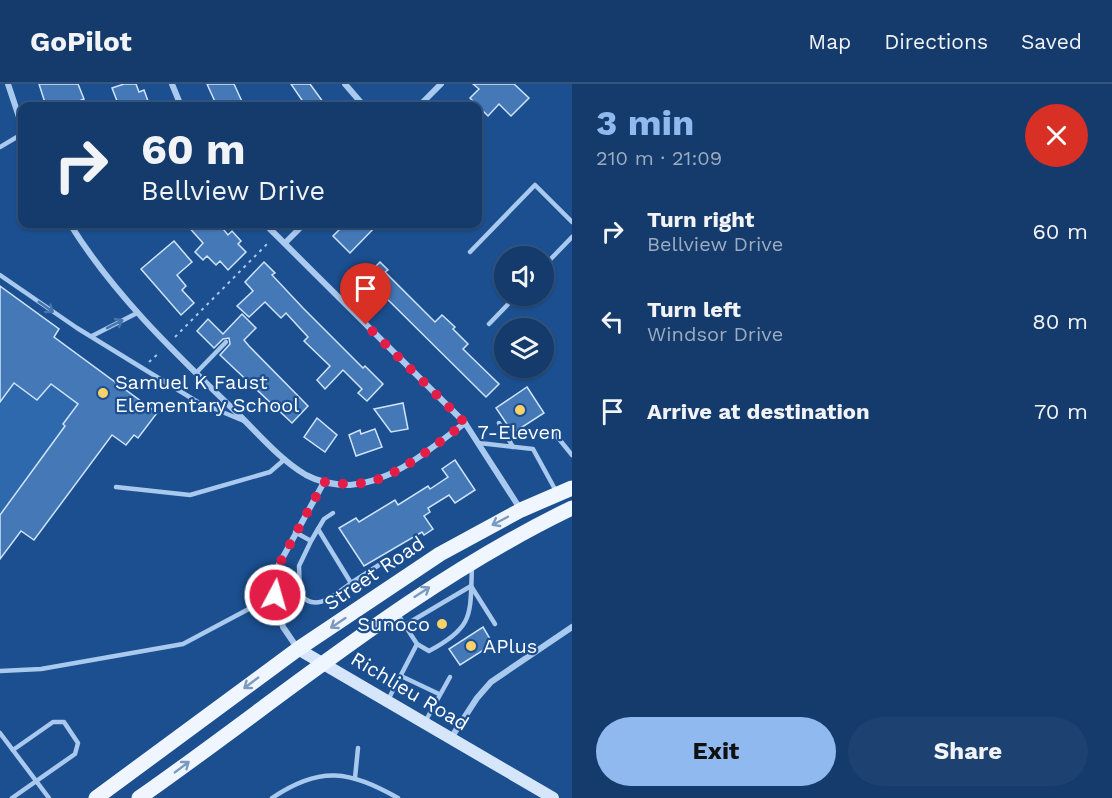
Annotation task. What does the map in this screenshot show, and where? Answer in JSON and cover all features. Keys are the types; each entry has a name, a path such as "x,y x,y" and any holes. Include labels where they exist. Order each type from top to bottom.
{"main road":[{"name":"Street Road","path":"96,798 298,649 440,554 521,510 565,491"},
{"path":"139,798 396,610 521,532 572,508"},
{"name":"Richlieu Road","path":"298,649 552,798"}],"street":[{"path":"8,84 18,114"},
{"path":"172,84 179,102"},
{"path":"345,84 361,102"},
{"path":"423,102 441,84"},
{"path":"73,228 87,251 137,313 246,422 285,459 306,474 324,482 350,484 378,480 420,456 465,423"},
{"path":"269,228 465,423 521,510"},
{"path":"285,243 300,228"},
{"name":"Richlieu Road","path":"298,649 283,627 275,595 277,568 324,482"},
{"path":"451,738 490,682 572,627"}],"lane":[{"path":"0,147 18,136"},
{"path":"470,252 535,185 572,222"},
{"path":"554,256 572,237"},
{"path":"0,275 77,328 196,401 246,422"},
{"path":"489,324 506,306"},
{"path":"92,336 137,313"},
{"path":"196,373 225,342"},
{"path":"499,423 513,447"},
{"path":"555,434 572,454"},
{"path":"479,443 533,449 565,491"},
{"path":"116,487 190,495 270,472 285,459"},
{"path":"333,513 324,519 299,566 300,594 304,599 311,603 320,603 379,565"},
{"path":"318,529 351,583"},
{"path":"296,532 311,541"},
{"path":"396,610 417,644 429,651 453,638 468,620 472,561"},
{"path":"471,586 495,624"},
{"path":"405,625 471,586"},
{"path":"0,671 40,669 183,644 275,595"},
{"path":"388,701 417,644"},
{"path":"400,676 439,694"},
{"path":"424,723 450,677"},
{"path":"12,798 75,754 78,743 64,722 54,722 13,750"},
{"path":"0,733 49,798"},
{"path":"355,778 358,748"},
{"path":"272,798 293,784 316,776 331,774 355,778 398,798"}],"path":[{"path":"142,368 168,345 276,235"}],"shaded area":[{"path":"48,382 78,404 63,424 65,426 0,515 0,402 14,383 37,400 48,388"}],"building":[{"path":"39,84 78,84 84,99 77,102 45,102"},
{"path":"124,84 136,84 139,92 144,90 148,101 117,102 112,88"},
{"path":"207,84 234,84 242,102 215,102"},
{"path":"291,84 310,84 323,102 303,102"},
{"path":"473,84 514,84 529,98 511,116 499,104 488,116 482,110 482,102 474,102 470,98 479,89"},
{"path":"190,228 222,228 228,235 232,231 241,241 238,244 246,252 228,270 220,261 216,265 207,256 203,260 195,252 203,243"},
{"path":"341,228 374,228 350,253 333,236"},
{"path":"174,241 192,262 177,275 186,286 182,290 194,303 181,315 141,269"},
{"path":"264,262 275,273 272,275 303,308 363,368 365,366 383,384 367,401 358,393 362,389 343,370 325,389 317,380 330,366 304,341 308,337 286,313 281,318 265,302 249,317 237,306 253,291 245,282"},
{"path":"380,262 388,270 385,272 435,322 442,315 455,327 453,329 468,344 463,349 499,384 486,397 365,277"},
{"path":"0,286 59,329 54,337 157,413 138,438 134,435 126,445 112,435 34,540 21,531 0,559 0,515 65,426 63,424 78,404 51,384 37,400 14,383 0,402"},
{"path":"242,314 256,328 244,340 308,406 292,423 220,355 230,344 229,338 223,339 214,348 197,331 208,319 223,334"},
{"name":"7-Eleven","path":"527,387 544,413 513,433 496,408"},
{"path":"403,403 408,429 391,432 374,409"},
{"path":"317,418 337,435 325,452 304,437"},
{"path":"375,429 382,447 356,456 349,435 360,430 361,434"},
{"path":"455,460 475,490 455,503 449,495 428,508 430,512 424,516 433,529 424,535 422,532 364,566 339,528 356,518 359,522 395,500 398,505 428,486 430,489 448,477 442,469"},
{"name":"APlus","path":"483,627 493,644 460,665 449,649"}],"place":[{"name":"Samuel K Faust Elementary School","path":"103,393"},
{"name":"7-Eleven","path":"520,410"},
{"name":"Sunoco","path":"442,624"},
{"name":"APlus","path":"471,646"}],"route":[{"path":"275,595 277,568 324,482 350,484 378,480 420,456 465,423 366,325"}]}
